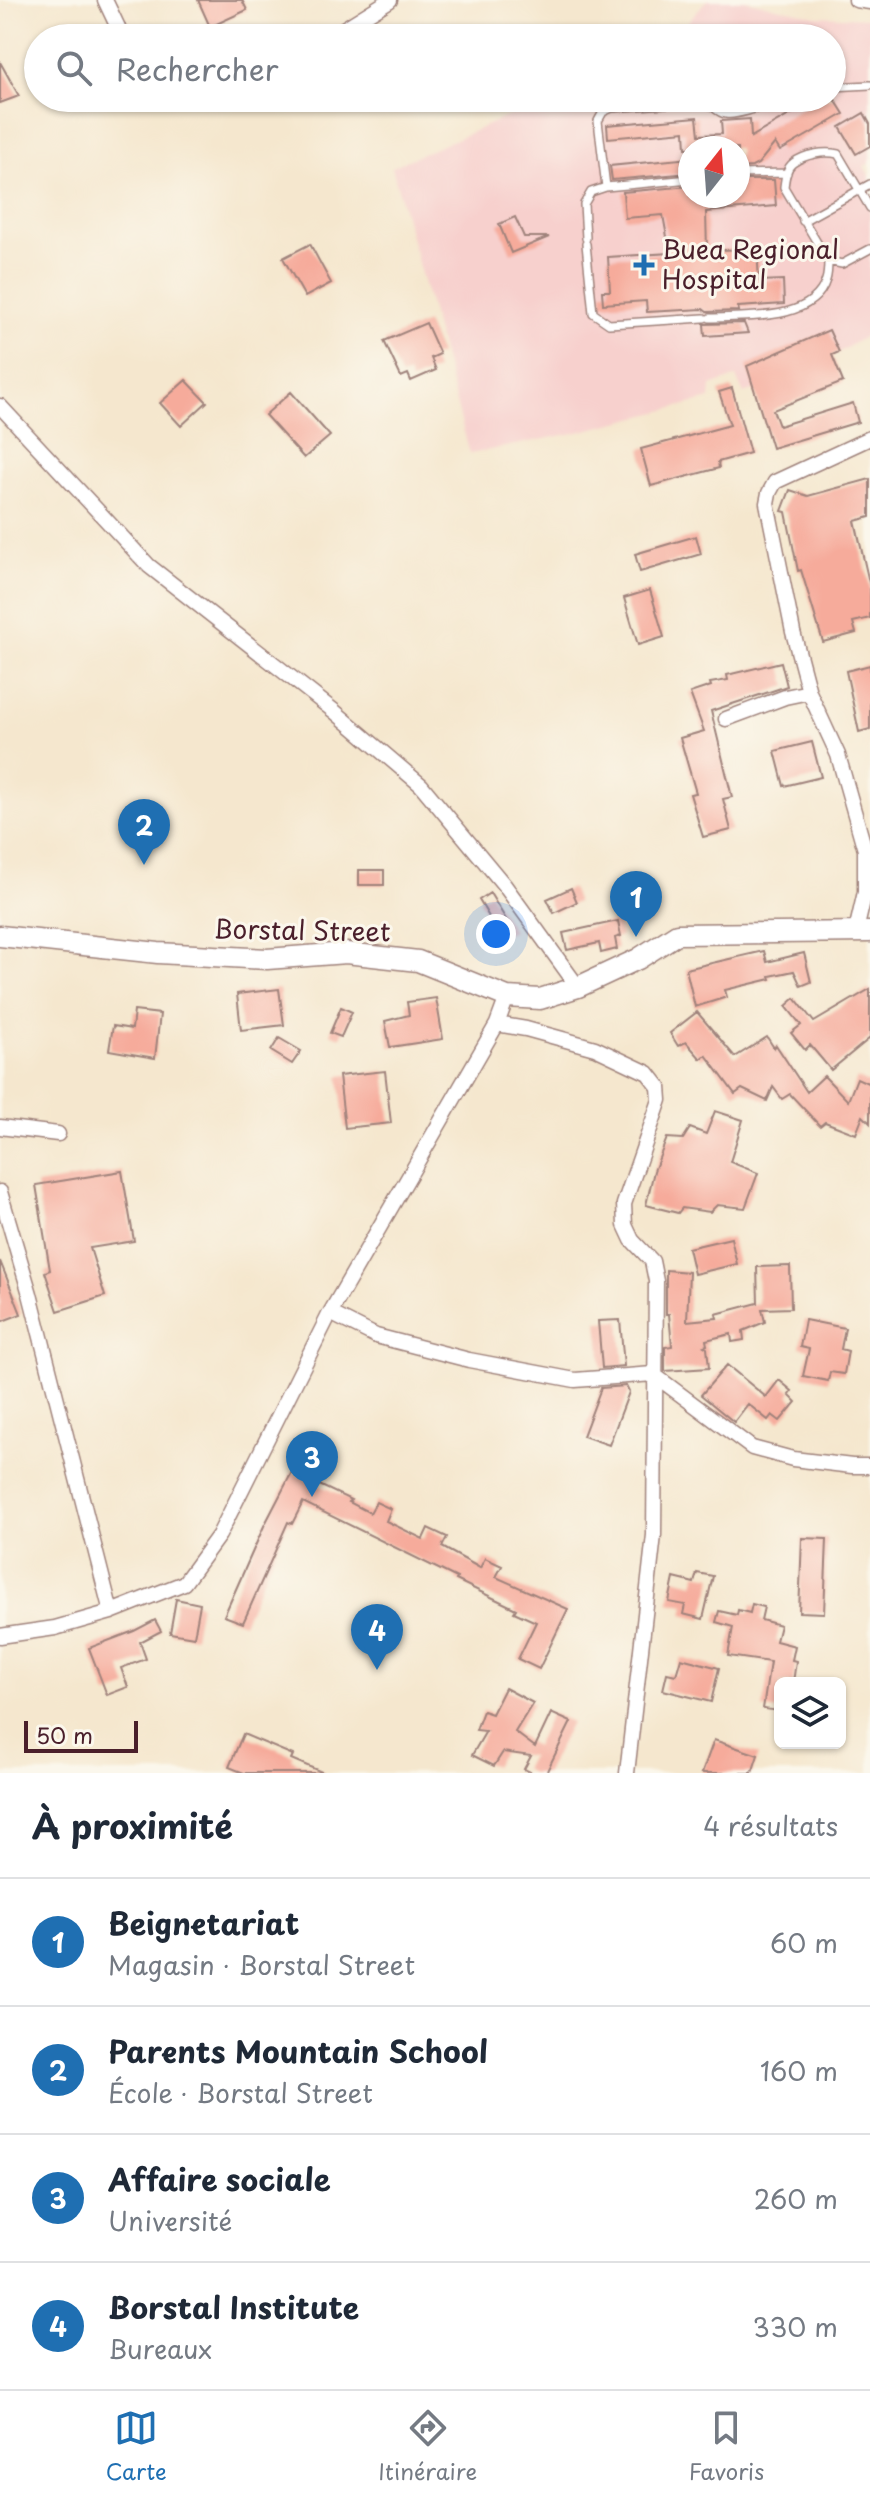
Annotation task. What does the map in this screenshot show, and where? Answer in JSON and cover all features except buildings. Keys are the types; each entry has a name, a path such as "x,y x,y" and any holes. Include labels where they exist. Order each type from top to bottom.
{"street":[{"path":"105,0 116,24"},
{"path":"351,24 390,0"},
{"path":"856,0 870,2"},
{"path":"0,406 149,566 334,711 421,785 505,886 578,987"},
{"path":"863,932 865,850 838,755 809,692 793,632 767,503 775,482 870,438"},
{"path":"726,719 785,697 809,692"},
{"name":"Borstal Street","path":"0,936 189,955 267,959 346,953 418,961 507,997 540,999 578,987 638,959 677,934 863,932"},
{"path":"0,1636 55,1628 111,1612 184,1583 219,1535 330,1313 497,1024 507,997"},
{"path":"497,1024 595,1048 648,1073 659,1087 660,1100 624,1204 625,1225 652,1261 656,1281 654,1535 627,1773"},
{"path":"0,1127 58,1134"},
{"path":"0,1192 30,1294 111,1612"},
{"path":"330,1313 376,1336 469,1360 575,1380 653,1374 752,1448 793,1459 870,1466"}],"lane":[{"path":"846,86 870,85"},
{"path":"603,112 598,121 606,187"},
{"path":"719,112 729,115 740,112"},
{"path":"678,180 606,187 591,192 584,204 593,313 599,320 609,324 784,314 814,299 826,282 828,261 784,187 792,163 824,151 838,154 870,208"},
{"path":"750,174 787,173"},
{"path":"803,221 870,184"},
{"path":"828,261 842,264 870,249"}],"shaded area":[{"name":"Buea Regional Hospital","path":"707,0 744,0 816,16 870,18 870,163 864,166 870,177 870,333 840,352 744,394 736,377 711,386 710,399 574,433 470,454 392,167 517,112 846,112 846,24 686,24"}],"place":[{"name":"Buea Regional Hospital","path":"644,265"},
{"name":"Parents Mountain School","path":"144,865"},
{"name":"Beignetariat","path":"636,937"},
{"name":"Affaire sociale","path":"312,1497"},
{"name":"Borstal Institute","path":"377,1670"}]}
